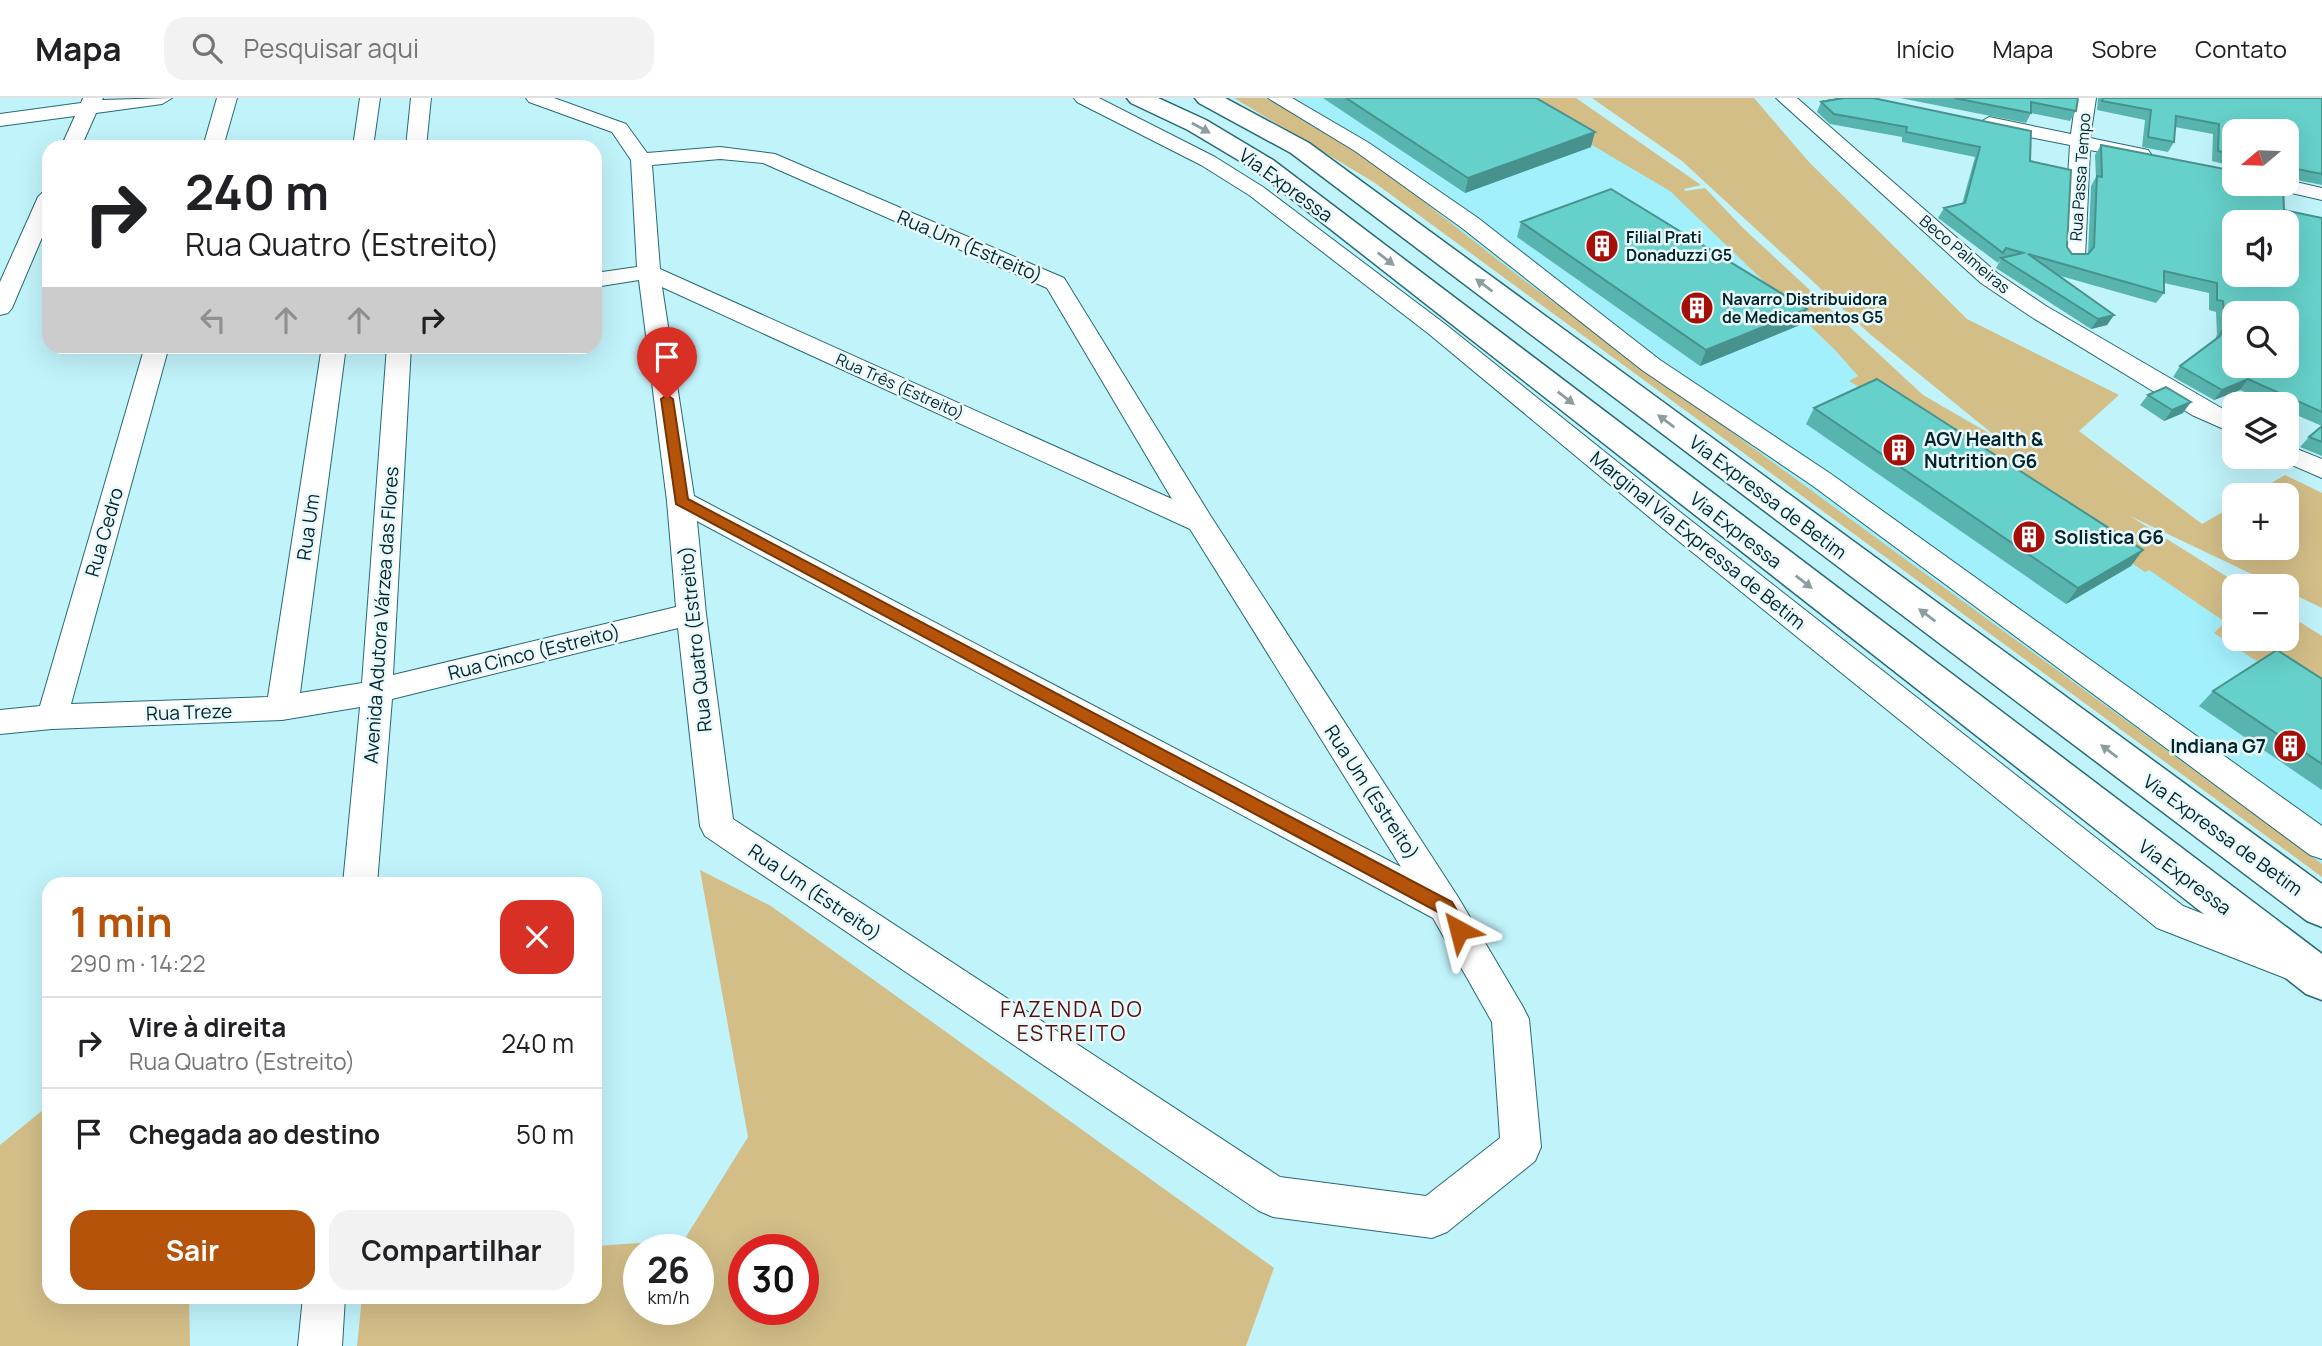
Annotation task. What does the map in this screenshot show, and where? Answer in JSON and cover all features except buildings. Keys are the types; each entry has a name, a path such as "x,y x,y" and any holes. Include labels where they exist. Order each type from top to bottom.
{"highway":[{"name":"Via Expressa","path":"1139,98 1197,125 1264,165 2318,977"},
{"name":"Via Expressa de Betim","path":"1207,98 1300,148 2322,908"}],"street":[{"path":"0,120 90,103 162,98"},
{"path":"215,140 227,98"},
{"path":"364,140 370,98"},
{"path":"417,140 421,98"},
{"name":"Rua Quatro (Estreito)","path":"536,98 620,128 641,160 649,272 681,501 691,614 717,826"},
{"name":"Marginal Via Expressa de Betim","path":"1084,98 1188,150 1256,191 1437,328 1681,528 2170,917 2318,977"},
{"path":"1278,98 1362,147 1470,223 1651,365 1822,480 2322,845"},
{"name":"Beco Palmeiras","path":"1786,98 1989,278 2038,312 2222,420"},
{"name":"Rua Passa Tempo","path":"2074,257 2080,141 2086,98"},
{"path":"74,140 90,103"},
{"path":"1963,118 2158,158"},
{"name":"Rua Um (Estreito)","path":"641,160 711,152 741,153 768,159 1056,283 1200,522 1446,908 1510,1019 1521,1147 1432,1217 1273,1196 717,826"},
{"path":"2300,189 2322,194"},
{"path":"0,308 42,213"},
{"path":"602,279 649,272"},
{"name":"Rua Três (Estreito)","path":"649,272 1200,522"},
{"name":"Rua Cedro","path":"52,717 155,354"},
{"name":"Rua Um","path":"282,708 333,354"},
{"name":"Avenida Adutora Várzea das Flores","path":"361,877 377,690 398,354"},
{"path":"2299,458 2322,469"},
{"path":"681,501 1446,908"},
{"name":"Rua Cinco (Estreito)","path":"377,690 691,614"},
{"name":"Rua Treze","path":"0,722 52,717 282,708 343,699 377,690"},
{"path":"320,1346 323,1304"}],"shaded area":[{"path":"1234,98 1265,98 1294,111 1391,176 1521,278 2322,864 2322,877 1375,183"},
{"path":"1242,98 1522,98 1679,188 1849,357 2222,608 2222,651 2280,651 2322,662 2322,868 1383,184"},
{"path":"1512,98 1576,98 1701,185 1684,189 1705,188 1743,228 1923,395 1999,439 1871,335 1682,161 1592,98 1754,98 1809,162 1967,319 2119,395 2079,431 2202,524 2222,512 2222,560 2130,516 2223,574 2222,620 2149,570 2145,572 1943,439 1849,381 1858,376 1835,350 1670,191"},
{"path":"2285,475 2322,493 2322,608 2299,597 2299,574 2252,574 2222,560 2299,560 2299,483 2271,483"},
{"path":"2299,622 2322,636 2322,704 2241,651 2299,651"},
{"path":"2222,625 2222,638 2214,633"},
{"path":"700,870 771,906 1274,1268 1246,1346 357,1346 361,1304 602,1304 602,1246 623,1244 623,1325 714,1325 714,1234 688,1234 748,1137"},
{"path":"42,1111 42,1304 189,1304 190,1346 0,1346 0,1145"}],"place":[{"name":"Filial Prati Donaduzzi G5","path":"1602,246"},
{"name":"Navarro Distribuidora de Medicamentos G5","path":"1697,308"},
{"name":"AGV Health & Nutrition G6","path":"1899,450"},
{"name":"Solistica G6","path":"2029,537"},
{"name":"Indiana G7","path":"2290,746"}],"district":[{"name":"FAZENDA DO ESTREITO","path":"1072,1021"}],"route":[{"path":"667,399 681,501 1446,908 1459,930"}]}
